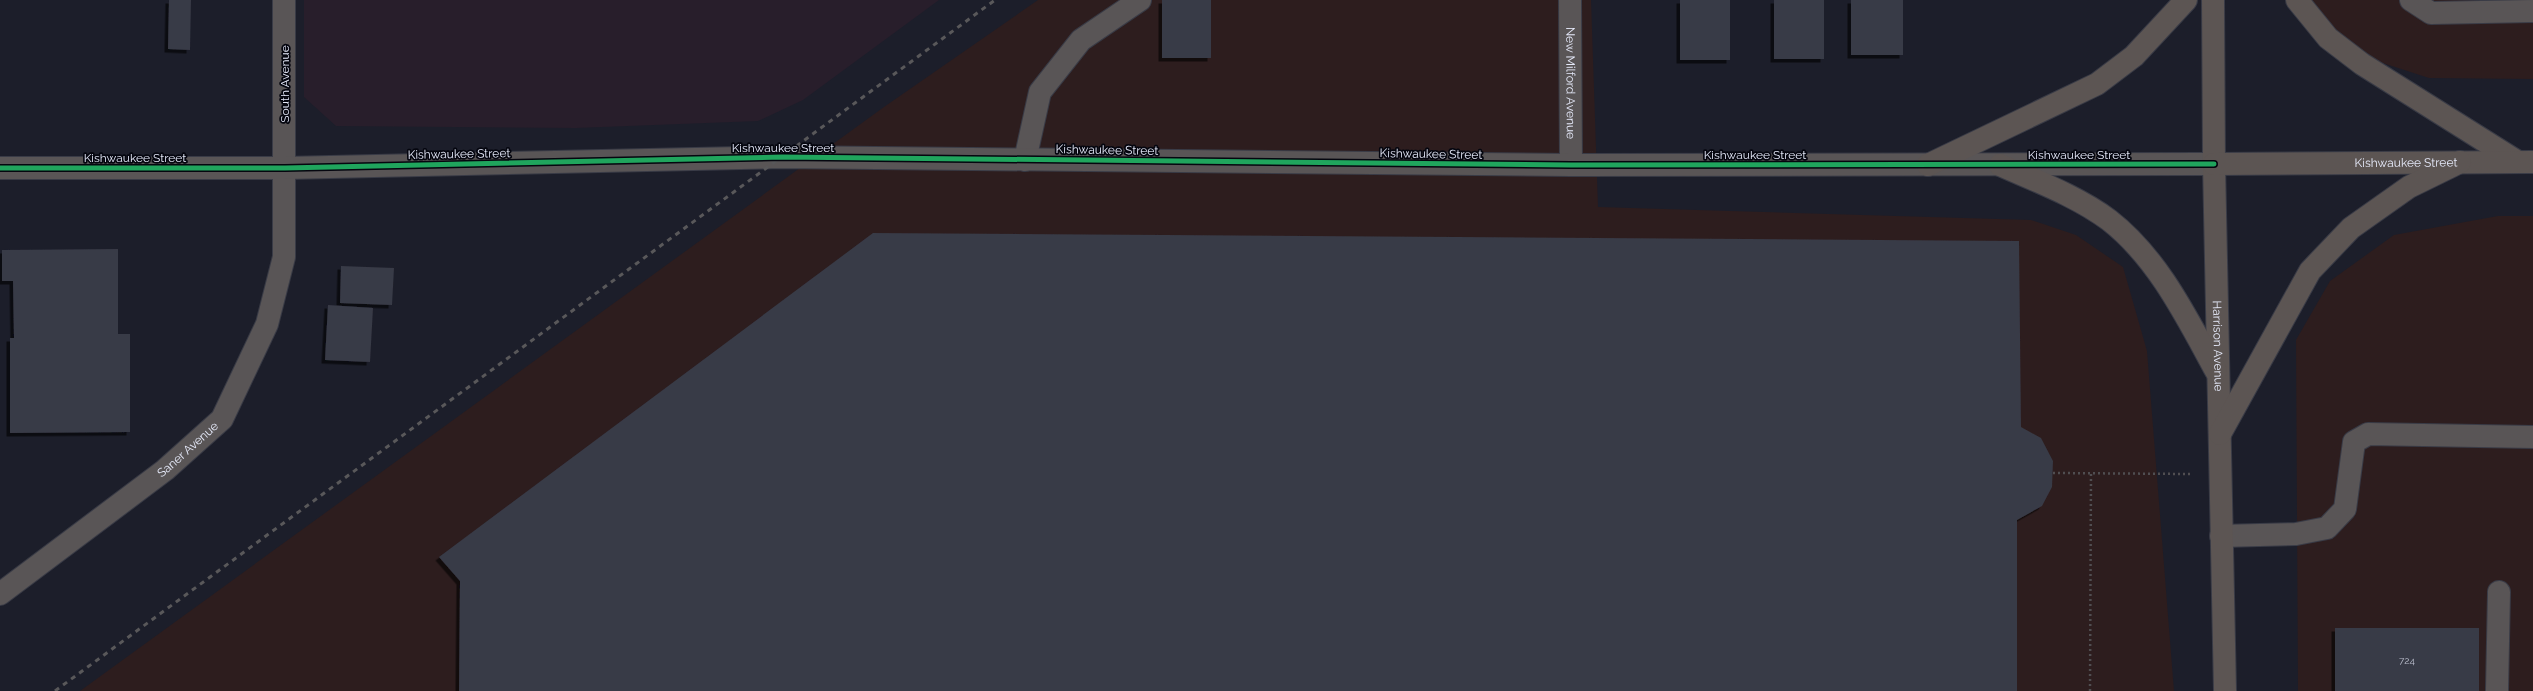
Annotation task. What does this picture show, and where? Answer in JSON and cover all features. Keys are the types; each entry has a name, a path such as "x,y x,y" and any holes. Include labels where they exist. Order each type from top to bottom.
{"main road":[{"path":"1928,165 2097,84 2134,56 2186,0"},
{"name":"Harrison Avenue","path":"2213,0 2214,164 2224,691"},
{"path":"2298,0 2328,38 2362,64 2526,162"},
{"path":"2219,435 2310,271 2351,228 2409,187 2460,162"},
{"name":"Kishwaukee Street","path":"2214,164 2526,162"},
{"path":"2000,165 2066,196 2108,220 2141,250 2187,319 2218,374"}],"street":[{"name":"South Avenue","path":"284,0 285,168"},
{"path":"1025,160 1040,92 1081,40 1140,0"},
{"name":"New Milford Avenue","path":"1570,0 1571,165"},
{"path":"2411,0 2431,13 2533,11"},
{"name":"Kishwaukee Street","path":"0,168 285,168 782,157 1571,165 2214,164"},
{"name":"Saner Avenue","path":"0,594 165,470 222,419 267,324 284,257 285,168"},
{"path":"2221,536 2296,534 2327,528 2345,510 2354,442 2368,434 2533,437"},
{"path":"2497,691 2499,592"}],"path":[{"path":"2053,473 2220,474"},
{"path":"2090,691 2091,473"}],"shaded area":[{"path":"304,0 939,0 803,100 758,121 576,128 336,126 304,97"},
{"path":"1038,0 1591,0 1598,207 2031,220 2076,235 2123,267 2147,351 2174,691 80,691 884,107"},
{"path":"2310,0 2533,0 2533,79 2429,78 2361,56 2324,31"},
{"path":"2498,216 2533,216 2533,691 2298,691 2296,340 2330,281 2394,235"}],"building":[{"path":"169,0 191,0 190,50 168,49"},
{"path":"1162,0 1211,0 1211,58 1162,58"},
{"path":"1680,0 1730,0 1730,60 1680,60"},
{"path":"1774,0 1824,0 1824,59 1774,59"},
{"path":"1851,0 1903,0 1903,55 1851,55"},
{"path":"873,233 2019,241 2021,427 2041,438 2053,461 2052,487 2042,506 2017,520 2017,691 459,691 460,581 439,557"},
{"path":"118,249 118,334 130,334 130,432 10,433 10,338 14,338 13,281 2,281 2,250"},
{"path":"341,266 394,268 392,305 340,303"},
{"path":"328,305 373,308 370,362 325,360"},
{"path":"2335,628 2479,628 2479,691 2335,691"}],"railway":[{"path":"55,691 995,0"}],"cycle path":[{"path":"0,168 285,168 782,157 1571,165 2214,164"}]}
